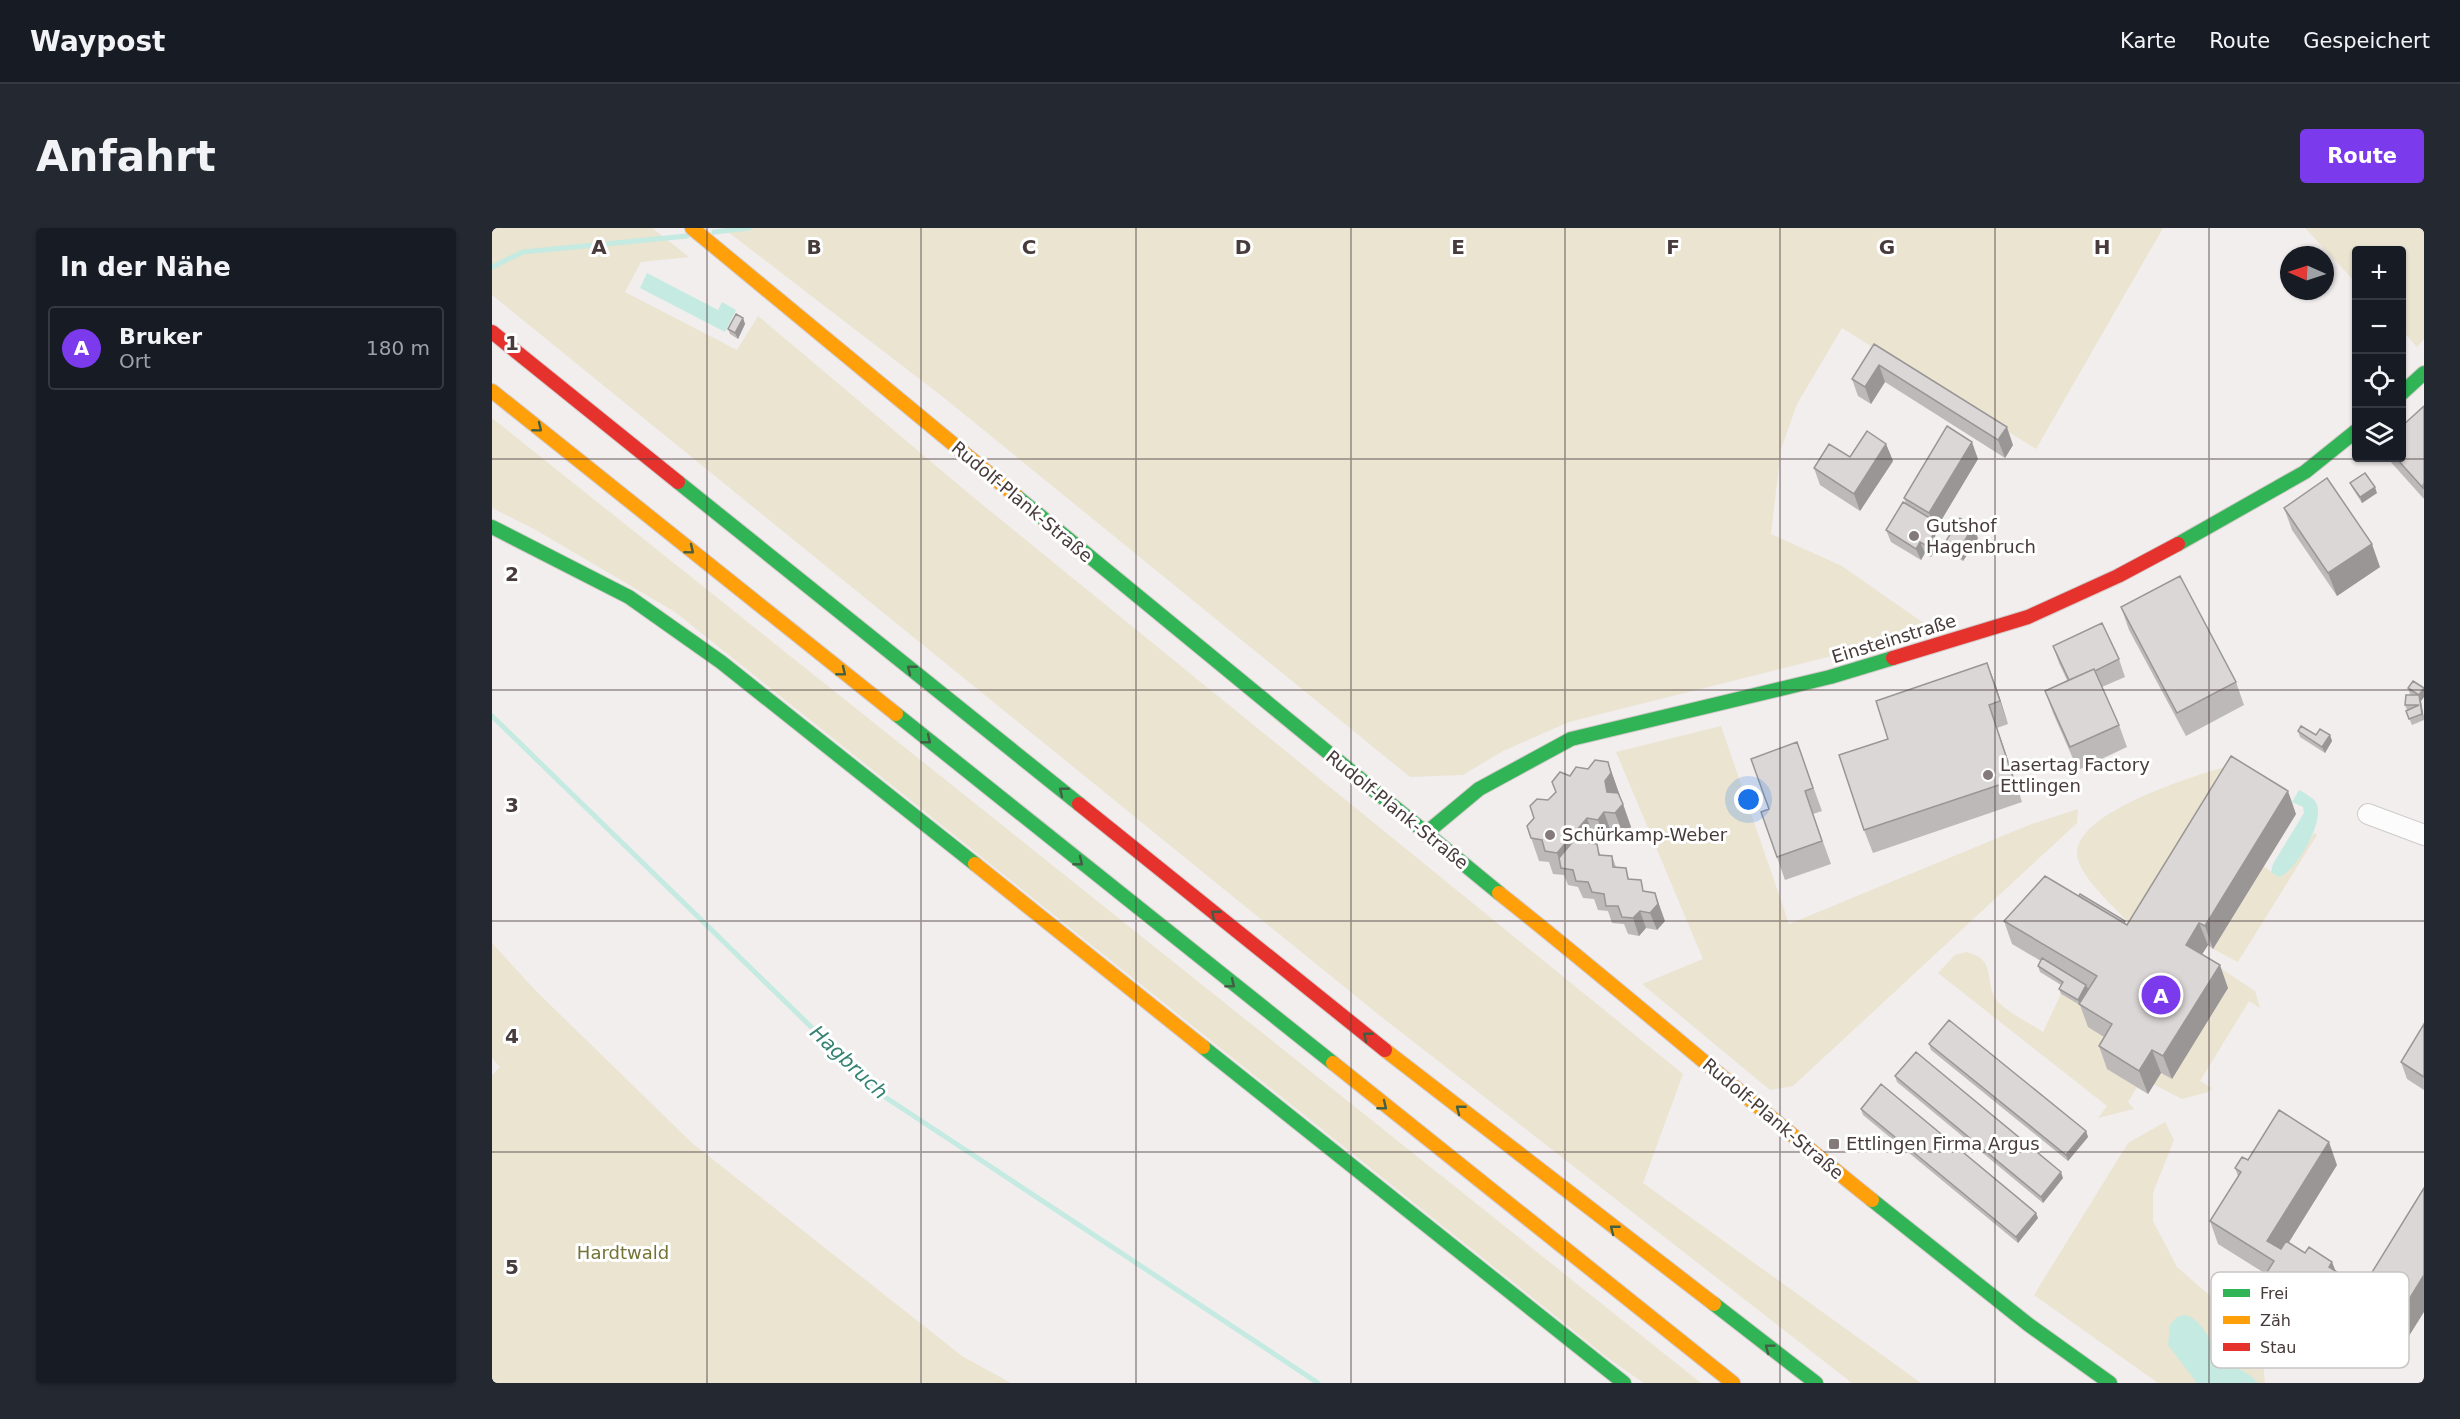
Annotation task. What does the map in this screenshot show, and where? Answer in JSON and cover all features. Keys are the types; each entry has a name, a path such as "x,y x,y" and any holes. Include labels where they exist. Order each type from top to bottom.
{"main road":[{"name":"Rudolf-Plank-Straße","path":"692,228 1425,834 1606,978 1792,1137 2029,1325 2110,1383"},
{"path":"492,332 1413,1072 1816,1383"},
{"path":"2406,390 2424,374"},
{"path":"492,391 1733,1383"},
{"name":"Einsteinstraße","path":"1425,834 1479,789 1571,740 1830,676 2028,617 2118,576 2220,522 2305,472 2352,434"},
{"path":"492,527 629,597 721,662 1624,1383"}],"street":[{"path":"2368,814 2424,835"}],"green space":[{"path":"492,228 652,228 689,257 641,262 625,292 737,350 758,316 973,497 1683,1074 1643,1183 1921,1383 1852,1383 1379,1015 492,295"},
{"path":"723,228 2163,228 2036,449 1842,328 1797,404 1781,449 1771,534 1842,566 1929,627 1928,632 1569,722 1503,751 1463,775 1410,777 943,397"},
{"path":"2305,228 2424,228 2424,339 2417,347 2406,335 2406,246 2352,246 2352,279 2334,259 2334,246 2322,246"},
{"path":"492,418 1701,1383 1644,1383 1609,1359 675,612 536,530 492,508"},
{"path":"1721,726 1789,924 2029,825 2078,809 2077,823 1793,1086 1770,1090 1642,984 1703,959 1616,752"},
{"path":"2231,765 2142,937 2089,880 2078,860 2079,843 2091,827 2112,812 2137,799 2164,787"},
{"path":"2314,833 2317,835 2238,962 2213,949 2264,866 2271,872 2298,860"},
{"name":"Hardtwald","path":"492,943 536,991 692,1143 962,1356 1011,1383 492,1383 492,1075 500,1067 492,1058"},
{"path":"1966,952 1983,961 1987,967 1991,989 1999,1003 2043,1032 2061,994 2096,1013 2121,1047 2108,1069 2137,1087 2128,1102 2134,1109 2098,1118 2107,1106 1938,973 1955,955"},
{"path":"2202,956 2255,991 2260,1008 2249,1001 2200,1081 2212,1088 2208,1092 2182,1099 2153,1084 2161,1073 2172,1079"},
{"path":"2165,1122 2174,1140 2153,1193 2153,1221 2177,1267 2211,1297 2211,1368 2264,1368 2265,1383 2158,1383 2034,1295 2128,1143"}],"shaded area":[{"path":"647,273 718,310 722,302 736,310 725,332 640,288"},
{"path":"2299,790 2310,796 2316,803 2318,813 2316,823 2307,846 2293,866 2279,877 2271,872 2273,864 2304,813 2303,807 2292,802"},
{"path":"2186,1315 2203,1328 2211,1341 2211,1368 2238,1368 2258,1383 2197,1383 2168,1345 2170,1325 2177,1317"}],"building":[{"path":"736,314 743,318 735,333 728,329"},
{"path":"1874,344 2007,427 1998,440 1879,365 1865,387 1852,379"},
{"path":"2424,406 2424,489 2400,462 2406,462 2406,422"},
{"path":"1947,426 1972,442 1929,513 1904,498"},
{"path":"1867,431 1886,444 1854,494 1814,468 1829,444 1850,457"},
{"path":"2365,473 2375,487 2360,497 2350,483"},
{"path":"2327,478 2372,544 2328,573 2284,508"},
{"path":"1903,502 1933,520 1927,529 1934,533 1927,546 1920,542 1916,549 1886,530"},
{"path":"1960,518 1973,527 1959,550 1946,541"},
{"path":"2180,576 2236,682 2177,713 2121,607"},
{"path":"2102,623 2119,659 2069,680 2053,646"},
{"path":"1987,663 2000,701 1989,705 2014,780 1864,830 1839,755 1888,739 1876,701"},
{"path":"2094,669 2119,725 2070,747 2045,691"},
{"path":"2413,681 2424,688 2419,695 2408,688"},
{"path":"2406,695 2419,695 2422,714 2409,719 2406,711 2419,705 2405,705"},
{"path":"2301,726 2316,735 2320,729 2330,735 2322,747 2298,731"},
{"path":"1797,742 1813,788 1805,791 1822,841 1777,857 1761,812 1769,809 1751,759"},
{"path":"2231,756 2288,791 2205,926 2199,923 2186,945 2220,965 2163,1056 2152,1050 2139,1071 2099,1046 2112,1024 2079,1004 2097,976 2004,921 2045,876 2127,925"},
{"path":"1595,760 1608,762 1611,773 1605,781 1607,792 1618,793 1623,804 1615,813 1604,812 1598,820 1587,818 1557,853 1545,851 1542,840 1531,838 1527,826 1534,818 1530,806 1537,799 1548,800 1556,792 1552,782 1560,772 1570,776 1576,767 1588,769"},
{"path":"1582,831 1583,842 1597,844 1599,855 1612,856 1613,867 1626,868 1628,879 1641,880 1643,891 1655,893 1658,904 1650,913 1640,911 1633,918 1622,917 1618,906 1606,906 1604,894 1592,892 1588,882 1576,881 1573,870 1561,868 1559,858"},
{"path":"2080,894 2125,921 2124,923 2079,896"},
{"path":"2042,958 2086,985 2078,1000 2059,989 2063,982 2038,966"},
{"path":"1949,1020 2086,1131 2066,1155 1929,1044"},
{"path":"2424,1024 2424,1077 2401,1062"},
{"path":"1916,1052 2061,1172 2041,1197 1895,1076"},
{"path":"1881,1084 2036,1213 2016,1237 1861,1109"},
{"path":"2279,1110 2329,1142 2267,1241 2281,1249 2286,1241 2305,1253 2309,1247 2332,1262 2329,1267 2337,1272 2267,1272 2274,1261 2210,1221 2241,1172 2235,1168 2242,1157 2248,1160"},
{"path":"2424,1188 2424,1275 2409,1299 2409,1272 2372,1272"}],"waterway":[{"path":"714,232 749,228"},
{"path":"492,267 523,252 687,236"},
{"name":"Hagbruch","path":"492,716 879,1093 1318,1383"}],"traffic: fast":[{"path":"2406,389 2424,373"},
{"path":"2178,544 2305,472 2352,434"},
{"path":"678,482 1079,804"},
{"path":"1016,496 1499,893"},
{"path":"492,527 629,597 721,662 975,864"},
{"path":"1425,834 1479,789 1571,739 1830,677 1893,658"},
{"path":"896,714 1333,1063"},
{"path":"1203,1047 1624,1383"},
{"path":"1872,1200 2029,1325 2110,1383"},
{"path":"1714,1304 1816,1383"}],"traffic: slow":[{"path":"692,228 1016,496"},
{"path":"492,391 896,714"},
{"path":"975,864 1203,1047"},
{"path":"1499,893 1872,1200"},
{"path":"1385,1050 1714,1304"},
{"path":"1333,1063 1733,1383"}],"traffic: jam":[{"path":"492,332 678,482"},
{"path":"1893,658 2028,617 2118,576 2178,544"},
{"path":"1079,804 1385,1050"}],"place":[{"name":"Gutshof Hagenbruch","path":"1914,536"},
{"name":"Lasertag Factory Ettlingen","path":"1988,775"},
{"name":"Schürkamp-Weber","path":"1550,835"},
{"name":"Bruker","path":"2161,995"},
{"name":"Ettlingen Firma Argus","path":"1834,1144"}]}
